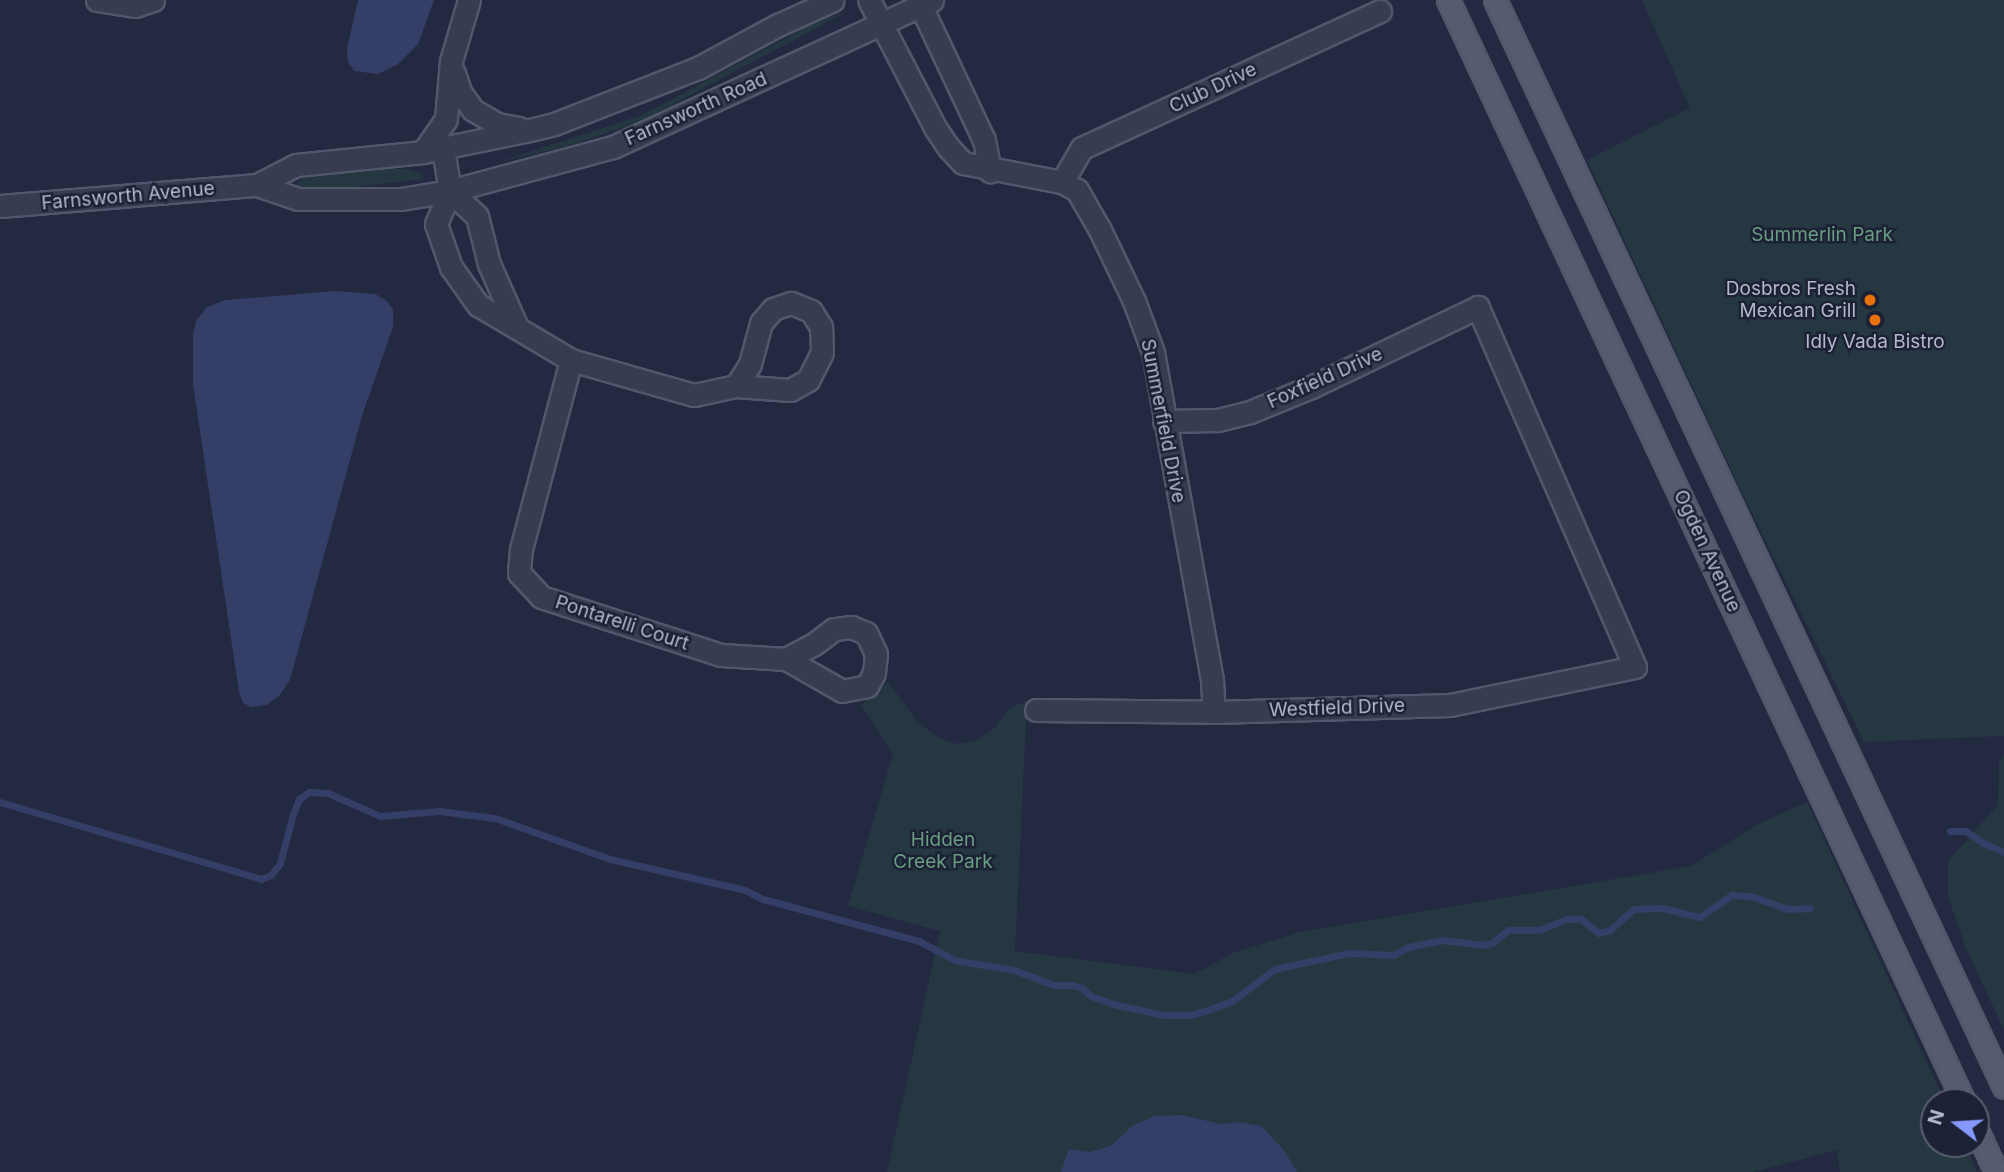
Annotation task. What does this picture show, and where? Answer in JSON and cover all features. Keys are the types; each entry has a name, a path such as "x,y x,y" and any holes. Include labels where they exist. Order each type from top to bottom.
{"main road":[{"name":"Ogden Avenue","path":"1448,0 1957,1088"},
{"path":"1495,0 2004,1087"}],"street":[{"path":"97,0 135,6 153,0"},
{"path":"468,0 451,61 446,119 433,150 450,191 477,216 489,264 516,326"},
{"name":"Farnsworth Road","path":"433,150 554,124 698,68 778,25 833,0"},
{"path":"869,0 948,148 963,163 990,171 1062,182"},
{"path":"924,2 984,141 990,171"},
{"name":"Farnsworth Road","path":"450,191 612,147 924,2"},
{"name":"Club Drive","path":"1062,182 1083,148 1380,11"},
{"path":"451,61 460,92 473,110 497,124 530,130"},
{"name":"Farnsworth Avenue","path":"257,185 296,165 433,150"},
{"name":"Summerfield Drive","path":"1062,182 1077,190 1100,230 1134,301 1153,352 1212,679 1214,712"},
{"name":"Farnsworth Avenue","path":"0,206 257,185 298,198 401,199 450,191"},
{"path":"450,191 436,224 451,267 478,305 571,360 694,395 736,386 790,390 808,380 822,352 821,327 811,311 791,303 774,309 761,323 750,364 736,386"},
{"name":"Foxfield Drive","path":"1164,421 1217,420 1250,412 1311,387 1478,307 1634,667"},
{"name":"Pontarelli Court","path":"571,360 521,549 519,573 541,597 652,634 722,655 786,659"},
{"name":"Westfield Drive","path":"1036,710 1214,712 1450,705 1634,667"}],"green space":[{"name":"Summerlin Park","path":"1642,0 2004,0 2004,736 1864,742 1736,480 1587,160 1690,108"},
{"path":"846,12 642,121 568,146 499,162 642,115 818,21"},
{"path":"390,168 412,170 421,174 424,179 303,193 296,186 303,177"},
{"name":"Hidden Creek Park","path":"888,682 918,722 937,737 957,744 976,741 996,727 1010,708 1027,701 1015,951 1194,974 1233,953 1300,932 1691,866 1758,824 1807,802 1939,1088 1920,1088 1920,1158 1970,1158 1977,1172 1840,1172 1837,1150 1753,1172 887,1172 940,931 848,906 893,754 861,705"},
{"path":"2004,755 2004,1030 1965,946 1948,896 1948,861 1998,805 1999,762"}],"water":[{"path":"358,0 434,0 418,44 397,65 378,74 354,71 348,62 347,48"},
{"path":"335,291 375,294 387,301 393,310 393,327 362,416 290,680 279,696 266,705 251,707 243,703 239,692 193,385 193,334 196,321 207,307 225,300"},
{"path":"1181,1115 1221,1124 1238,1122 1261,1126 1284,1150 1297,1172 1061,1172 1069,1149 1090,1152 1111,1146 1132,1126 1155,1116"}],"waterway":[{"path":"0,802 261,879 271,875 280,863 299,799 309,792 328,793 380,816 439,811 495,818 610,859 745,890 763,899 919,941 954,960 1014,970 1054,985 1072,985 1113,1004 1163,1015 1191,1015 1211,1009 1232,1001 1275,969 1349,953 1394,955 1408,947 1443,940 1483,945 1492,943 1508,930 1539,930 1566,919 1581,919 1599,933 1610,930 1633,909 1663,908 1700,917 1732,895 1750,896 1787,909 1810,908"},
{"path":"1950,831 1966,831 1983,843 2004,852"}],"place":[{"name":"Dosbros Fresh Mexican Grill","path":"1870,300"},
{"name":"Idly Vada Bistro","path":"1875,320"}]}
